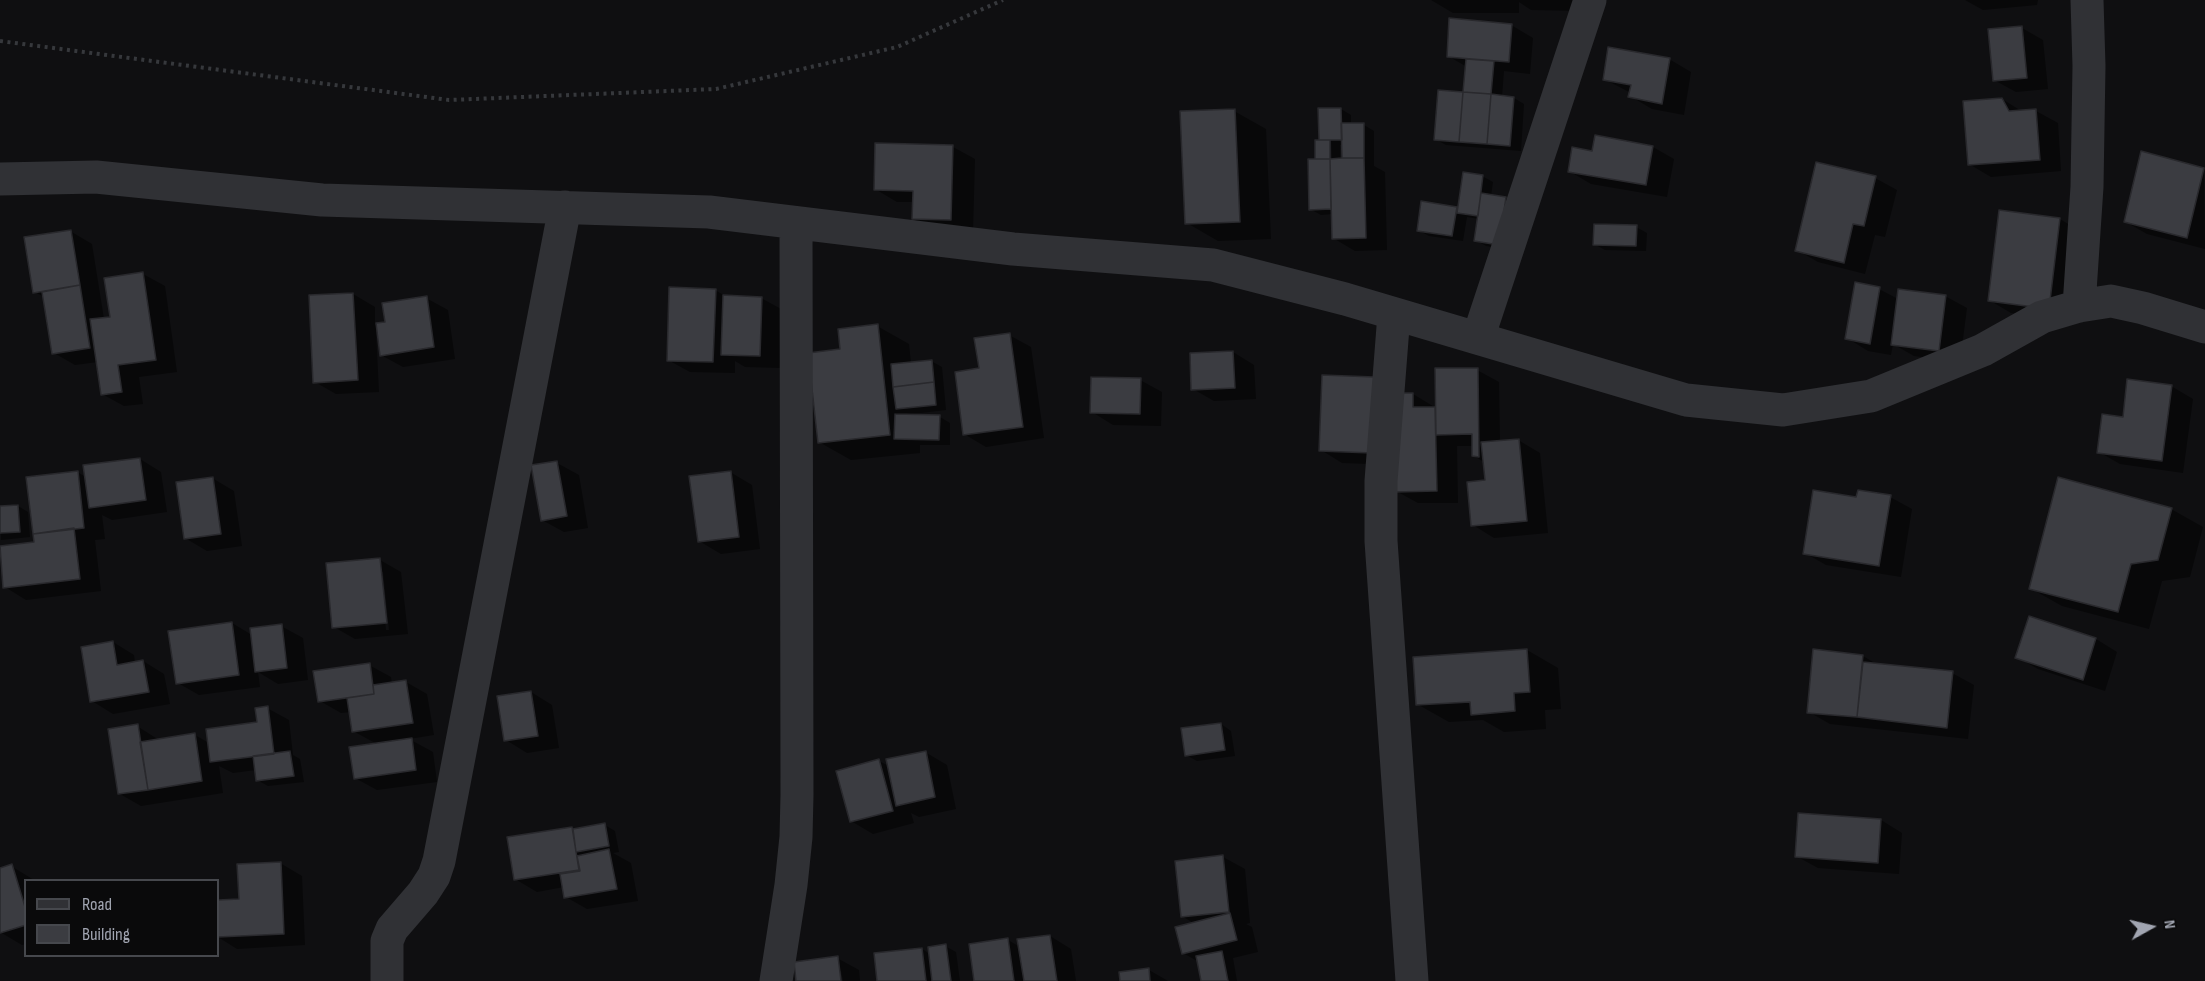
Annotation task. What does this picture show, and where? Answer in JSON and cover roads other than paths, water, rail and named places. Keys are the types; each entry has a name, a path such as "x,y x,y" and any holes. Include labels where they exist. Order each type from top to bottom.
{"street":[{"path":"1478,338 1590,0"},
{"path":"2079,306 2087,187 2089,66 2087,0"},
{"path":"0,179 96,177 322,200 709,212 1013,249 1213,265 1345,298 1686,399 1783,410 1871,396 1983,350 2042,317 2079,306 2111,301 2205,327"},
{"path":"387,981 387,941 392,929 429,885 439,861 565,207"},
{"path":"776,981 796,837 796,223"},
{"path":"1394,314 1381,481 1381,541 1412,981"}]}
